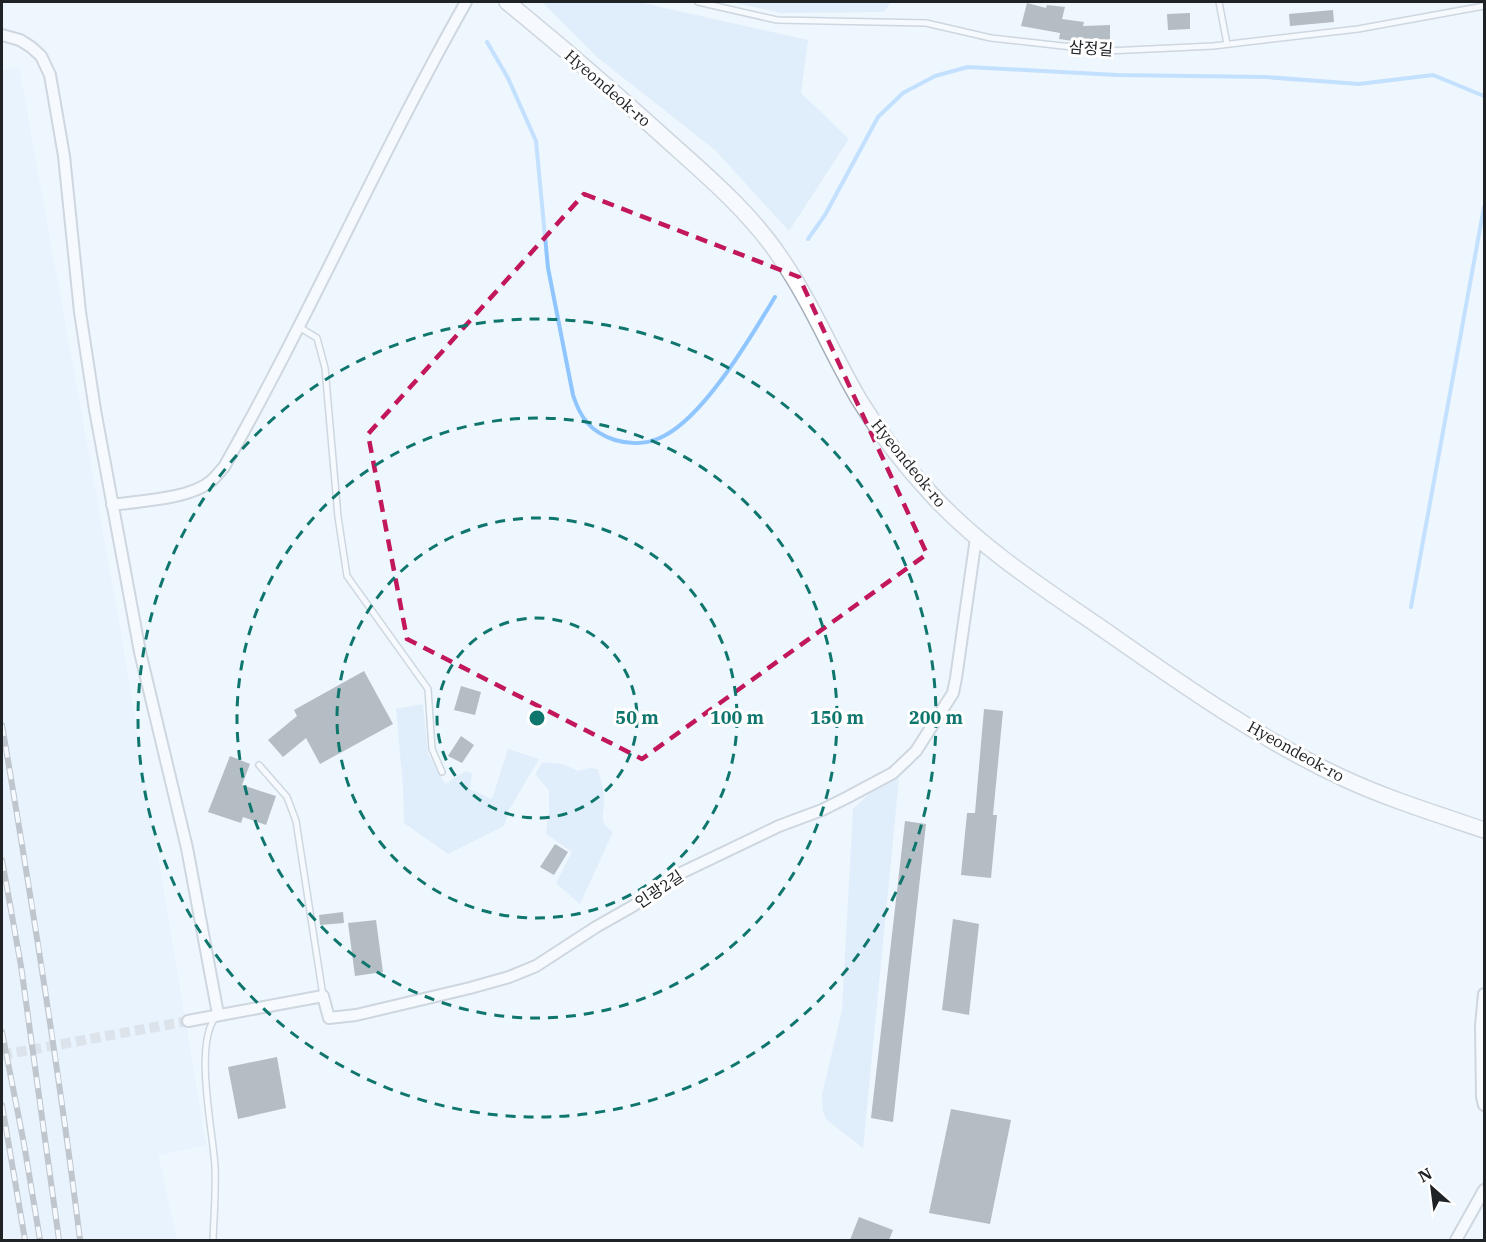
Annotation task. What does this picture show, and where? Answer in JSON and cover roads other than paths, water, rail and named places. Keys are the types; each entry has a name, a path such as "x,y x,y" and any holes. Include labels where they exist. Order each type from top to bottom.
{"main road":[{"name":"Hyeondeok-ro","path":"507,2 588,69 725,191 779,255 818,319 860,400 895,451 932,496 976,538 1078,613 1176,680 1280,746 1343,778 1398,801 1485,830"}],"street":[{"path":"112,505 196,490 211,481 224,467 410,104 466,2"},
{"path":"2,35 20,40 31,47 41,56 50,75 64,156 82,323 95,410 140,652 187,848 218,1014"},
{"name":"인광2길","path":"323,996 329,1018 356,1015 509,977 536,966 633,906 681,873 779,826 822,810 893,772 916,751 952,693 976,538"},
{"path":"1485,994 1482,1026 1482,1097 1485,1105"},
{"path":"188,1021 323,996"},
{"path":"1456,1240 1485,1190"}],"lane":[{"name":"삼정길","path":"698,2 777,20 926,23 992,38 1108,51 1227,44 1358,29 1485,6"},
{"path":"1219,2 1227,44"},
{"path":"298,326 317,338 325,368 338,517 347,576 428,689 432,749 442,772"},
{"path":"259,765 287,797 296,821 323,996"},
{"path":"213,1240 215,1169 205,1060 208,1034 218,1014"}],"waterway":[{"path":"487,42 508,78 536,141 548,268 573,395 587,423 606,437 627,443 652,441 664,436 696,411 711,393 726,374 775,297"},
{"path":"808,239 825,215 878,117 903,93 935,76 968,67 1117,75 1265,77 1359,84 1433,75 1484,96"},
{"path":"1411,607 1484,207"}],"tunnel":[{"path":"2,1055 188,1021"}],"railway":[{"path":"2,725 44,982 80,1240"},
{"path":"2,860 21,966 59,1240"},
{"path":"2,1032 40,1240"},
{"path":"2,1105 25,1240"}]}
